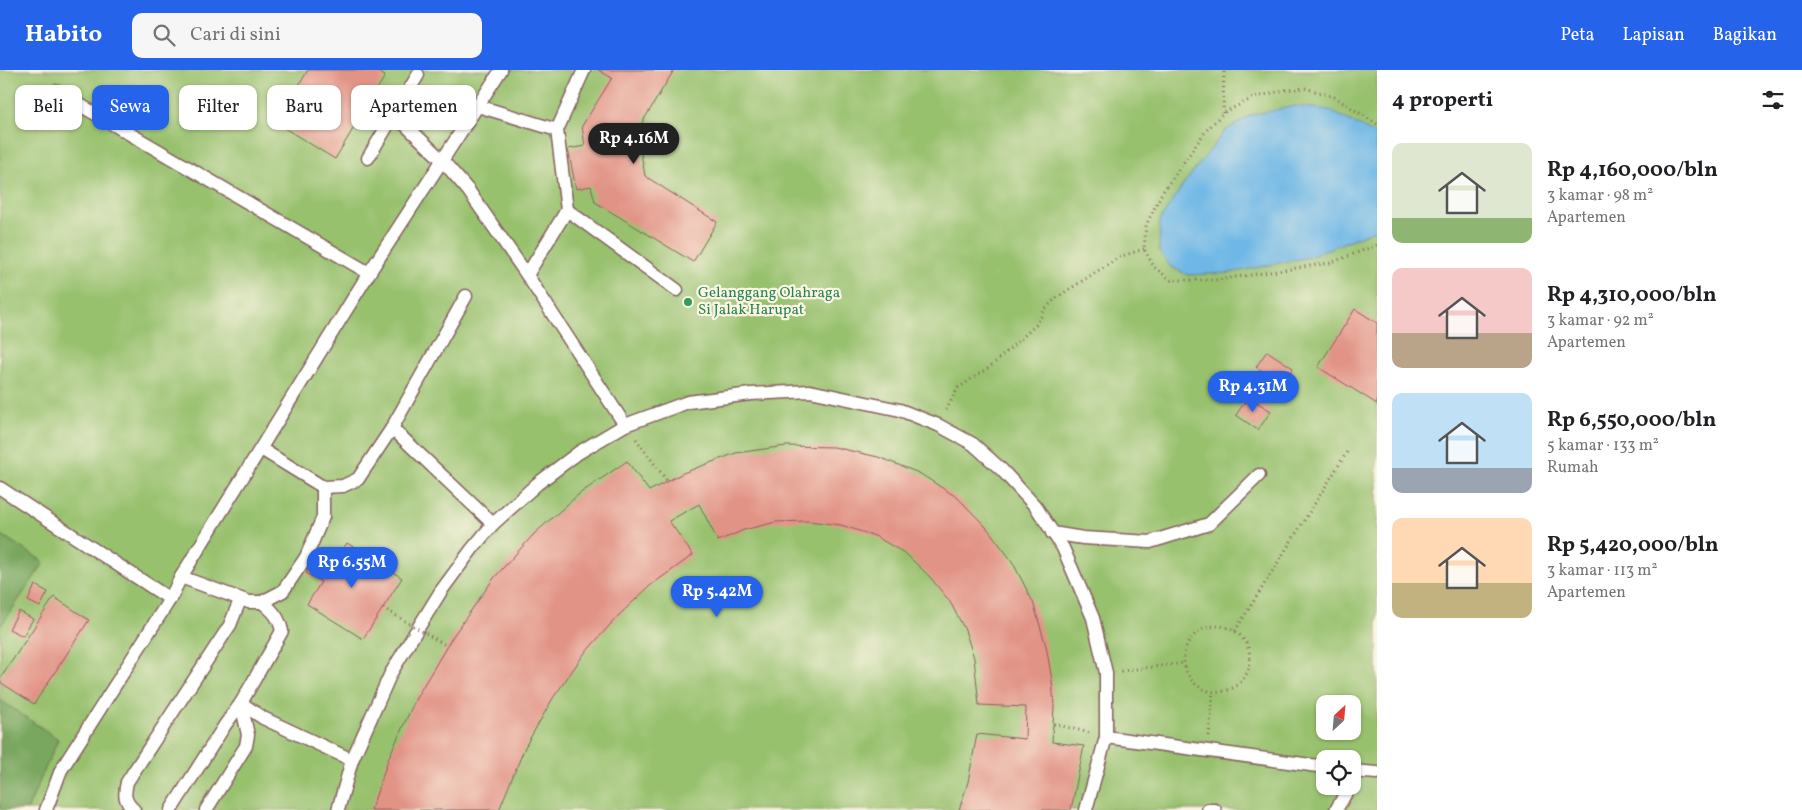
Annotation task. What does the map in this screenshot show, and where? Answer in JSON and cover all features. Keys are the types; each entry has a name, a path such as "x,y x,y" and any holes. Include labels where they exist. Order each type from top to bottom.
{"lane":[{"path":"46,810 62,770 170,600 181,577 369,273 501,70"},
{"path":"527,275 567,210 557,130 584,70"},
{"path":"412,85 418,75"},
{"path":"82,105 369,273"},
{"path":"478,106 557,130"},
{"path":"368,158 385,130"},
{"path":"411,130 442,160 468,190 527,275 625,425"},
{"path":"567,210 677,290"},
{"path":"261,449 323,487 343,486 358,479 392,428 466,296"},
{"path":"338,810 352,760 391,673 415,633 441,591 493,524 537,484 578,452 625,425 688,402 751,394 810,391 900,410 938,425 973,444 1002,470 1036,508 1064,548 1094,618 1106,673 1106,737 1086,810"},
{"path":"392,428 493,524"},
{"path":"1052,533 1083,538 1150,542 1209,524 1259,475"},
{"path":"181,577 249,602 262,602 283,591 306,557 323,517 323,487"},
{"path":"0,488 170,600"},
{"path":"134,810 127,803 124,794 127,782 230,626 240,600"},
{"path":"171,810 241,703 282,631 277,616 262,602"},
{"path":"241,703 263,718 352,760"},
{"path":"206,810 246,746 248,735 241,703"},
{"path":"1106,737 1316,766"},
{"path":"1361,774 1377,773"},
{"path":"1336,810 1345,795"},
{"path":"1208,810 1214,810"}],"path":[{"path":"1223,113 1224,70"},
{"path":"1377,124 1334,97 1305,88 1255,97 1223,113 1205,132 1162,194 1146,225 1144,249 1154,267 1171,280 1217,280 1330,263 1377,244"},
{"path":"938,425 958,388 990,367 1037,324 1046,309 1056,298 1119,257 1144,249"},
{"path":"625,425 667,481"},
{"path":"1235,631 1347,452"},
{"path":"383,608 447,646"},
{"path":"1214,626 1225,626 1242,637 1246,644 1250,662 1244,678 1230,689 1222,691 1213,691 1197,685 1190,679 1184,663 1184,652 1188,642 1204,628 1214,626"},
{"path":"1106,673 1184,663"},
{"path":"1207,751 1213,691"},
{"path":"1054,724 1106,737"}],"green space":[{"name":"Gelanggang Olahraga Si Jalak Harupat","path":"0,70 1377,70 1377,810 27,810 58,739 0,700 0,627 44,563 0,534"},
{"path":"0,534 44,562 0,627"},
{"path":"0,700 58,739 27,810 0,810"}],"water":[{"path":"1295,106 1329,110 1377,135 1377,229 1309,257 1230,273 1188,275 1171,267 1159,251 1160,220 1183,185 1225,131 1251,115"}],"building":[{"path":"308,70 375,70 385,76 380,85 351,85 352,130 335,159 287,130 341,130 341,85 299,85"},
{"path":"598,70 674,70 637,131 645,176 717,222 693,262 595,202 591,186 576,189 568,149 585,146 582,126 612,78"},
{"path":"1355,309 1377,323 1377,404 1318,367"},
{"path":"1267,351 1293,368 1282,384 1256,367"},
{"path":"1248,397 1271,411 1258,430 1236,415"},
{"path":"786,446 834,447 878,457 919,473 958,498 987,528 1012,561 1033,602 1046,646 1052,680 1054,706 1052,742 1084,746 1071,810 959,810 968,782 977,734 1025,739 1026,707 979,705 974,658 965,630 950,602 930,577 906,554 875,536 841,525 808,521 776,522 744,530 718,541 699,504 669,521 693,555 651,585 618,616 584,654 553,698 525,747 499,810 371,810 389,757 416,698 453,636 494,578 534,534 579,494 627,461 649,491 683,473 736,453"},
{"path":"347,543 402,578 363,639 307,604 321,582 306,573 319,552 334,562"},
{"path":"35,585 48,592 40,607 28,601"},
{"path":"54,597 89,620 34,704 0,682 0,679"},
{"path":"19,611 33,619 23,636 9,629"}],"place":[{"name":"Gelanggang Olahraga Si Jalak Harupat","path":"688,302"}]}
